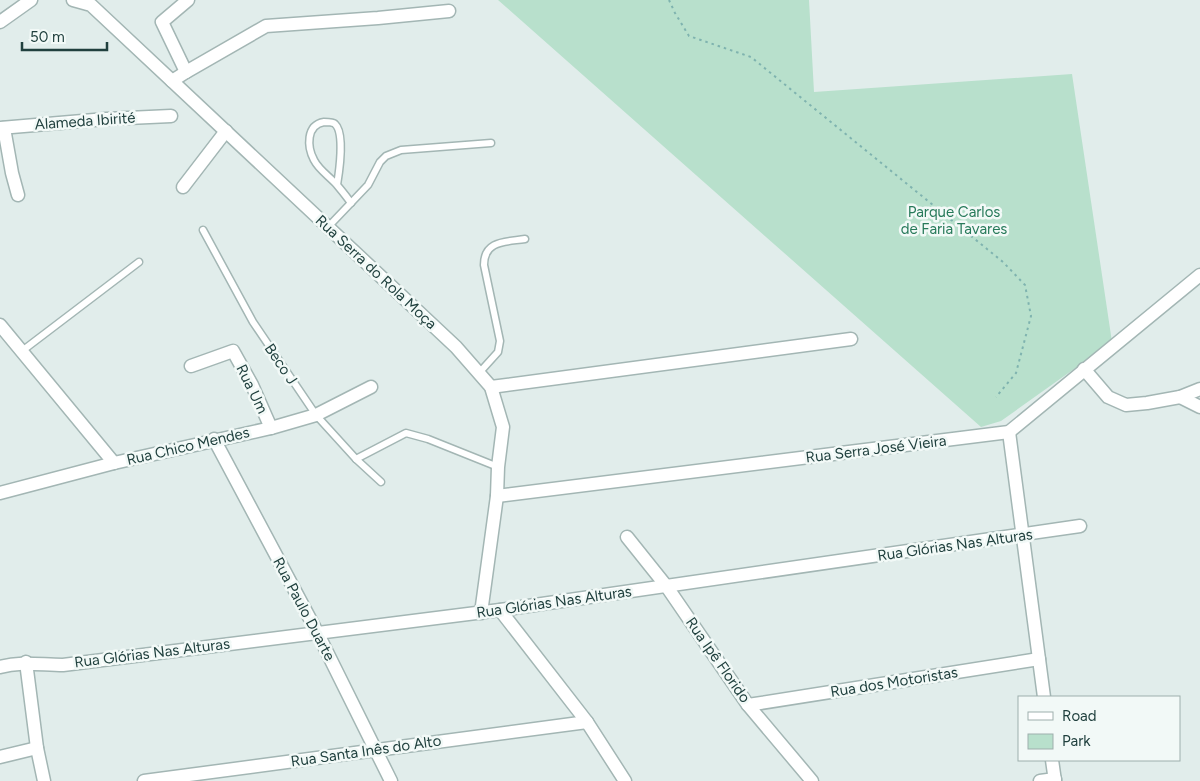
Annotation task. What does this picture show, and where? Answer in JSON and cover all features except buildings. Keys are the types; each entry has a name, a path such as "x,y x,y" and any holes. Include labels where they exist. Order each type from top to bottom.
{"street":[{"path":"0,22 30,0"},
{"name":"Rua Serra do Rola Moça","path":"73,0 90,3 456,347 490,386 503,427 498,467 497,496 481,613"},
{"path":"186,72 162,22 188,0"},
{"path":"172,81 266,26 449,11"},
{"name":"Alameda Ibirité","path":"2,128 106,118 171,116"},
{"path":"2,128 18,195"},
{"path":"182,187 226,131"},
{"path":"1044,696 1009,432 1200,275"},
{"path":"0,324 114,463"},
{"path":"490,386 851,339"},
{"name":"Rua Um","path":"191,366 233,351 252,385 271,428"},
{"path":"1084,370 1108,397 1126,405 1147,404 1180,397 1200,389"},
{"name":"Rua Chico Mendes","path":"0,493 214,439 271,428 316,415 371,388"},
{"path":"1180,397 1200,407"},
{"name":"Rua Serra José Vieira","path":"497,496 1009,432"},
{"name":"Rua Paulo Duarte","path":"214,439 317,632 391,781"},
{"name":"Rua Glórias Nas Alturas","path":"0,667 26,662 62,665 481,613 1080,526"},
{"name":"Rua Ipê Florido","path":"627,537 667,587 748,705 812,781"},
{"path":"500,610 587,722 625,781"},
{"name":"Rua dos Motoristas","path":"748,705 1039,658"},
{"path":"26,662 37,748 44,781"},
{"name":"Rua Santa Inês do Alto","path":"144,781 587,722"},
{"path":"0,757 37,748"},
{"path":"1040,781 1055,780 1052,761"}],"lane":[{"path":"337,185 340,168 339,130 335,124 330,122 322,123 315,126 311,131 309,138 310,150 322,172 337,185 351,203"},
{"path":"328,227 368,185 380,162 392,152 491,144"},
{"name":"Beco J","path":"203,230 253,322 316,415 380,482"},
{"path":"478,373 498,352 500,346 484,257 487,251 496,244 525,239"},
{"path":"22,351 139,262"},
{"path":"356,459 406,433 428,439 498,467"}],"path":[{"path":"670,0 675,13 689,36 751,57 1004,262 1025,285 1031,316 1016,373 996,397"}],"green space":[{"name":"Parque Carlos de Faria Tavares","path":"498,0 809,0 814,92 1072,74 1112,342 1001,421 981,427"}]}
